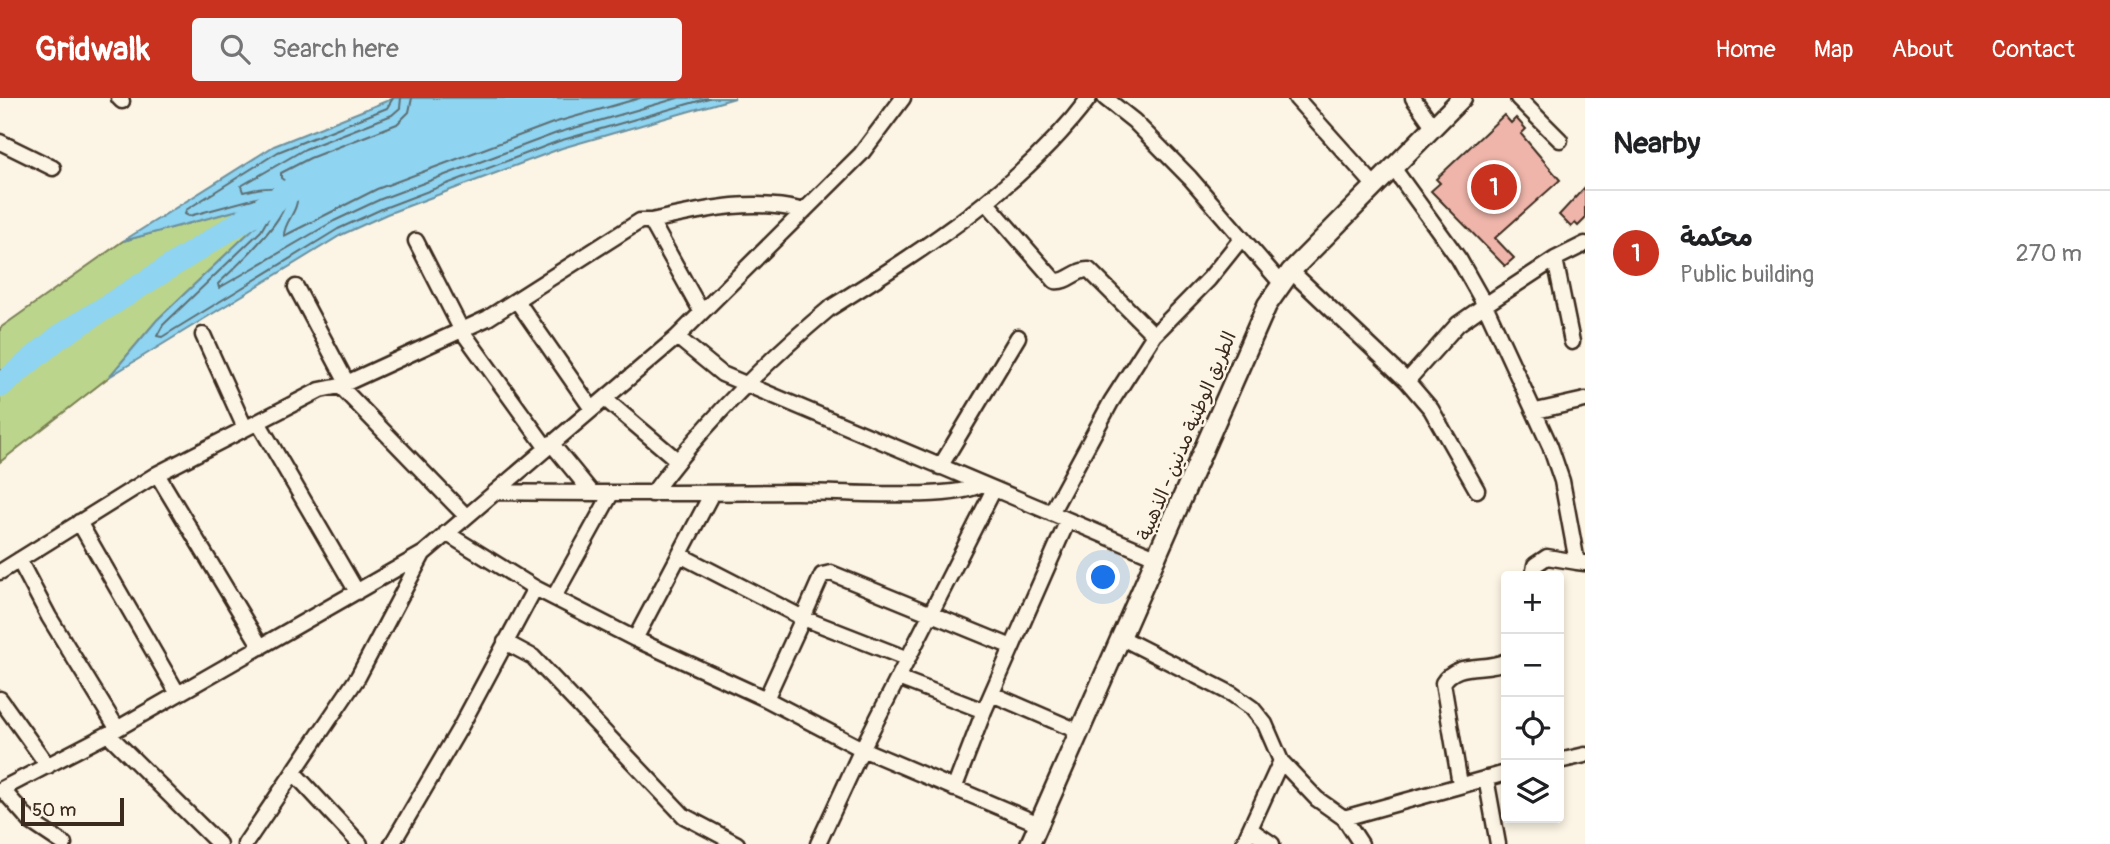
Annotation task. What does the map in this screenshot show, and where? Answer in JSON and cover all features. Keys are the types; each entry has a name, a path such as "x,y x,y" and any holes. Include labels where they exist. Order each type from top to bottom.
{"main road":[{"name":"الطريق الوطنية مدنين - الذهيبة","path":"1030,844 1158,558 1257,322 1286,277 1462,98"}],"street":[{"path":"64,844 32,822 1,789 112,731 424,553 677,337 861,154 902,98"},
{"path":"652,494 677,460 746,385 830,308 987,204 1068,126 1089,98"},
{"path":"1296,98 1375,186"},
{"path":"1413,98 1433,126"},
{"path":"1518,98 1560,140"},
{"path":"1112,99 1190,178 1241,239 1407,381 1447,432 1477,491"},
{"path":"0,142 52,168"},
{"path":"1394,169 1459,259 1485,305 1536,411 1562,481 1581,562 1547,557 1535,565 1534,571"},
{"path":"0,572 158,474 251,425 320,390 344,384 420,347 462,331 517,301 640,221 766,203 804,211"},
{"path":"987,204 1055,281 1061,282 1082,270 1089,270 1154,335"},
{"path":"651,221 701,311"},
{"path":"1051,513 1111,402 1154,335 1209,279 1241,239"},
{"path":"416,241 462,331 548,445 592,493"},
{"path":"1407,381 1458,324 1555,258 1585,244"},
{"path":"1555,258 1572,342"},
{"path":"296,287 344,384 466,516"},
{"path":"517,301 592,410"},
{"path":"203,335 251,425 357,592"},
{"path":"677,337 722,374 1158,558"},
{"path":"940,467 1018,337"},
{"path":"605,399 677,460"},
{"path":"1536,411 1585,400"},
{"path":"158,474 261,647"},
{"path":"495,492 710,495 790,492 953,493 987,486"},
{"path":"818,844 862,749 930,615 987,486"},
{"path":"554,597 611,494"},
{"path":"635,639 710,495"},
{"path":"954,789 984,711 1069,520"},
{"path":"79,522 178,694"},
{"path":"446,533 534,588 635,639 766,699 862,749 1038,824"},
{"path":"245,844 295,774 358,677 424,553"},
{"path":"680,555 803,618 908,659"},
{"path":"19,559 112,731 219,844"},
{"path":"766,699 822,575 831,573 1012,647"},
{"path":"392,844 534,588"},
{"path":"1122,638 1232,694 1252,708 1265,724 1281,761 1317,799 1344,818 1361,844"},
{"path":"505,642 533,657 684,816 737,844"},
{"path":"1460,784 1443,683 1448,674 1460,668 1501,662"},
{"path":"898,678 984,711"},
{"path":"992,694 1080,732"},
{"path":"0,699 48,766"},
{"path":"1563,760 1585,755"},
{"path":"1243,844 1281,761"},
{"path":"295,774 360,844"},
{"path":"1344,818 1501,774"},
{"path":"1486,778 1498,844"},
{"path":"1250,829 1272,844"}],"green space":[{"path":"273,200 256,226 157,320 109,377 0,462 0,328 123,241"}],"water":[{"path":"394,98 735,98 562,148 387,214 341,235 109,377 157,320 256,226 272,201 123,241 274,146"}],"building":[{"path":"1504,115 1511,123 1516,118 1526,129 1521,134 1560,180 1495,238 1514,258 1505,266 1431,191 1440,183 1436,179"},
{"path":"1585,187 1585,219 1578,226 1575,223 1571,227 1559,215"}],"waterway":[{"path":"0,386 59,337 301,184"}],"place":[{"name":"محكمة","path":"1494,187"}]}
